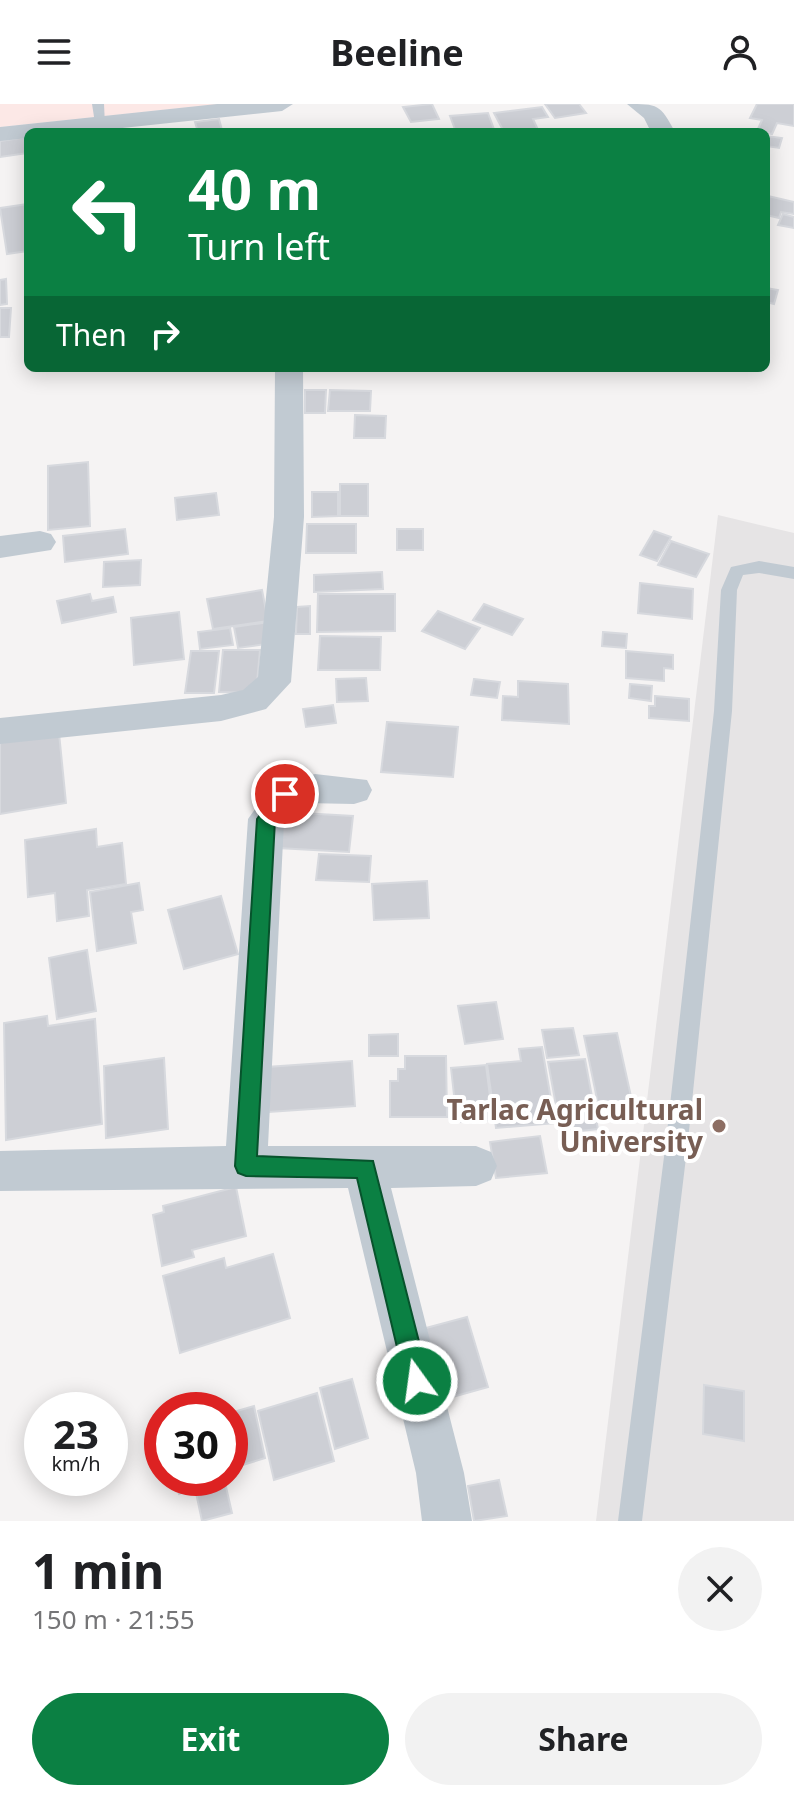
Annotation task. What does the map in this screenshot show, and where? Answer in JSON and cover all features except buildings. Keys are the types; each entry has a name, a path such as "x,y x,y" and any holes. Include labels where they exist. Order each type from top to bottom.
{"street":[{"path":"66,128 99,113 282,104"},
{"path":"638,104 654,114 661,128"},
{"path":"238,108 256,128"},
{"path":"0,134 24,132"},
{"path":"0,731 221,708 254,700 274,682 289,517 289,372"},
{"path":"0,547 40,542"},
{"path":"246,1166 266,819 285,794 305,787 354,790"},
{"path":"0,1171 246,1166 476,1166"},
{"path":"365,1168 440,1473 447,1521"}],"lane":[{"path":"630,1521 684,1080 723,711 729,590 737,571 759,567 794,573"}],"shaded area":[{"path":"0,104 220,104 0,127"},
{"name":"Tarlac Agricultural University","path":"718,515 794,533 794,1521 596,1521"}],"place":[{"name":"Tarlac Agricultural University","path":"719,1126"}],"route":[{"path":"285,794 275,803 266,819 246,1166 365,1168 417,1381"}]}
